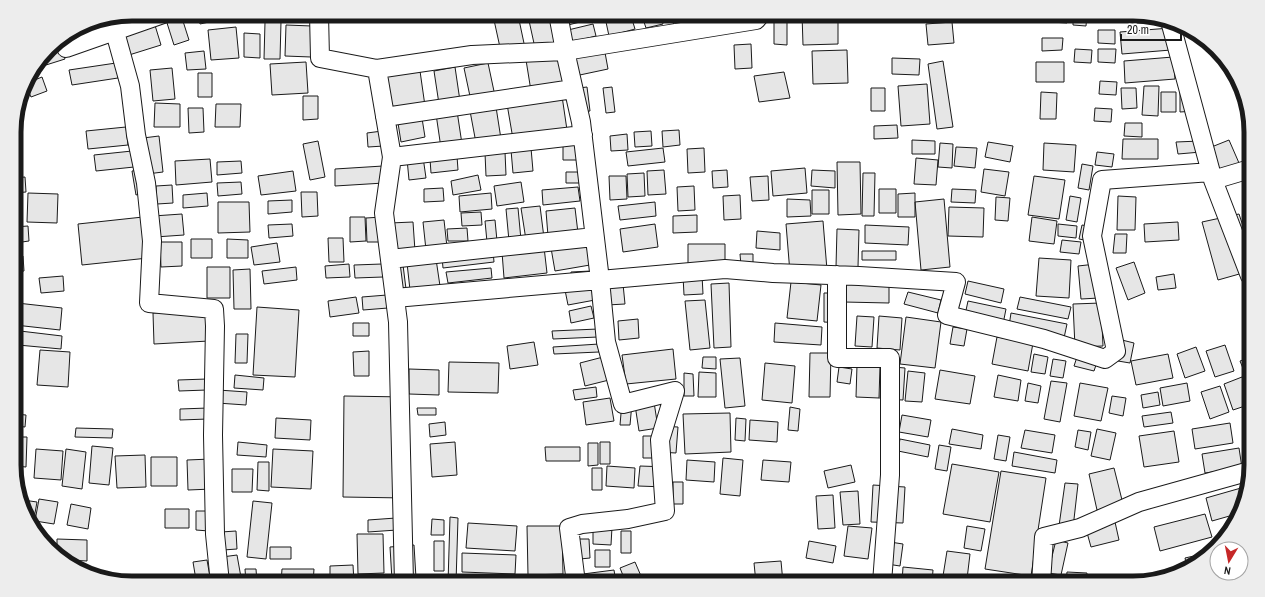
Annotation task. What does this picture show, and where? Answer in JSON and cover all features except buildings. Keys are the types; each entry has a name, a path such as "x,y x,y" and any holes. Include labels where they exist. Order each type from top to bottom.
{"street":[{"path":"65,44 66,48 144,21"},
{"path":"319,21 320,58 377,69 472,55 565,51 750,21"},
{"path":"559,21 583,135 606,342 623,404 675,390 660,440 665,511 628,519 582,524 569,528 575,576"},
{"path":"1172,28 1212,176 1244,260"},
{"path":"115,32 130,86 136,135 146,183 152,241 149,303 214,308 213,435 215,526 219,576"},
{"path":"377,69 392,157 384,213 398,322 404,576"},
{"path":"385,118 573,88"},
{"path":"392,157 583,135"},
{"path":"395,298 725,269 773,273 956,282 947,315 1044,339 1105,359 1116,351 1092,236 1102,180 1212,176 1244,170"},
{"path":"390,259 594,237"},
{"path":"837,276 837,358 890,358 890,475 883,576"},
{"path":"1041,576 1044,537 1080,528 1139,502 1244,473"}]}
